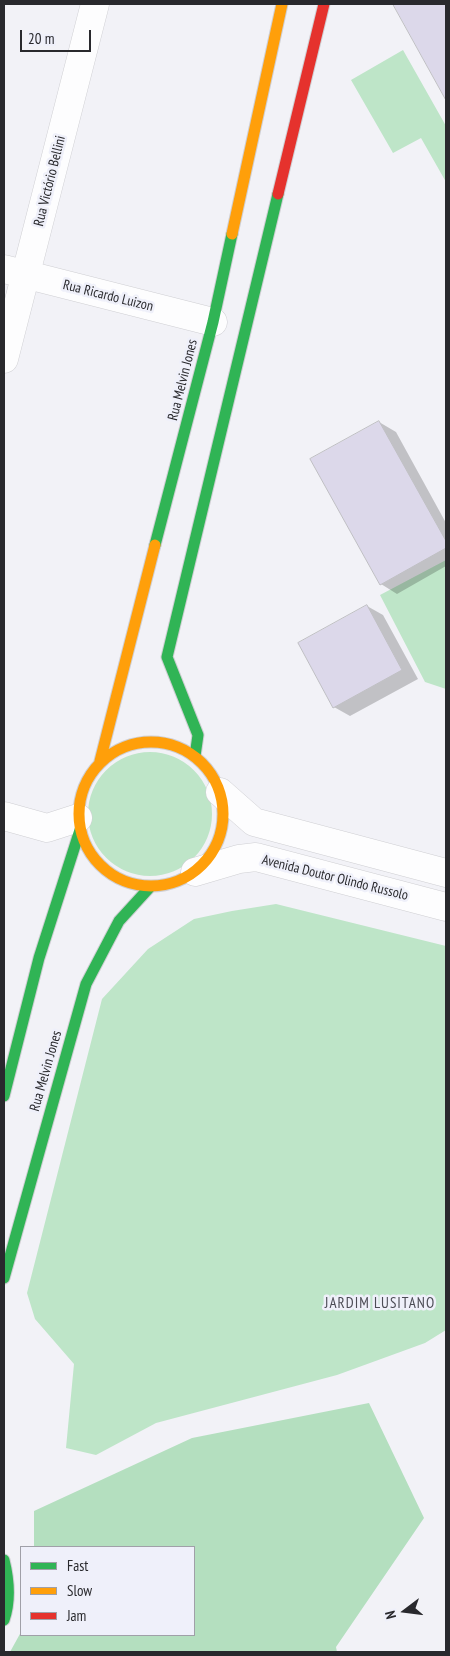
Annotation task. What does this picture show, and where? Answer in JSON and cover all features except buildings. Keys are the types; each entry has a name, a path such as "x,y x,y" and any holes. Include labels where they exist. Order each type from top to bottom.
{"street":[{"name":"Rua Victório Bellini","path":"4,359 15,272 95,4"},
{"name":"Rua Melvin Jones","path":"100,761 213,322 282,4"},
{"path":"195,756 198,735 167,657 324,4"},
{"name":"Rua Ricardo Luizon","path":"15,272 213,322"},
{"path":"4,1096 40,958 79,824 80,797 87,778 100,761 117,749 136,742 157,741 177,746 195,756 210,772 220,792 224,814 220,836 210,856 195,872 174,883 150,887 127,883 106,871 89,852 79,824"},
{"path":"220,792 254,822 446,873"},
{"path":"4,816 47,828 79,824"},
{"name":"Avenida Doutor Olindo Russolo","path":"195,872 239,859 256,858 446,906"},
{"name":"Rua Melvin Jones","path":"4,1278 86,984 119,921 150,887"},
{"path":"4,1560 9,1580 4,1620"}],"green space":[{"path":"403,50 446,126 446,182 421,138 393,153 351,80"},
{"path":"446,560 446,689 425,682 380,595"},
{"path":"150,752 174,757 194,770 207,790 212,814 207,838 194,858 174,871 150,876 126,871 106,858 93,838 88,814 93,790 106,770 126,757"},
{"path":"276,904 446,946 446,1330 425,1343 337,1375 156,1423 96,1455 66,1448 74,1364 35,1319 27,1293 102,999 148,949 194,919"},
{"path":"369,1403 424,1518 336,1647 337,1652 10,1652 20,1634 20,1636 195,1636 195,1546 34,1546 34,1511 192,1438"}],"traffic: fast":[{"path":"195,756 198,735 167,657 278,194"},
{"path":"155,545 213,322 232,234"},
{"path":"4,1096 39,958 80,830"},
{"path":"4,1278 86,984 119,921 150,887"},
{"path":"4,1560 8,1590 8,1605 4,1620"}],"traffic: slow":[{"path":"232,234 282,4"},
{"path":"100,761 155,545"},
{"path":"151,742 179,747 202,763 218,786 223,814 218,842 202,865 179,881 151,886 123,881 100,865 84,842 79,814 84,786 100,763 123,747 151,742"}],"traffic: jam":[{"path":"278,194 324,4"}],"district":[{"name":"JARDIM LUSITANO","path":"380,1304"}]}
